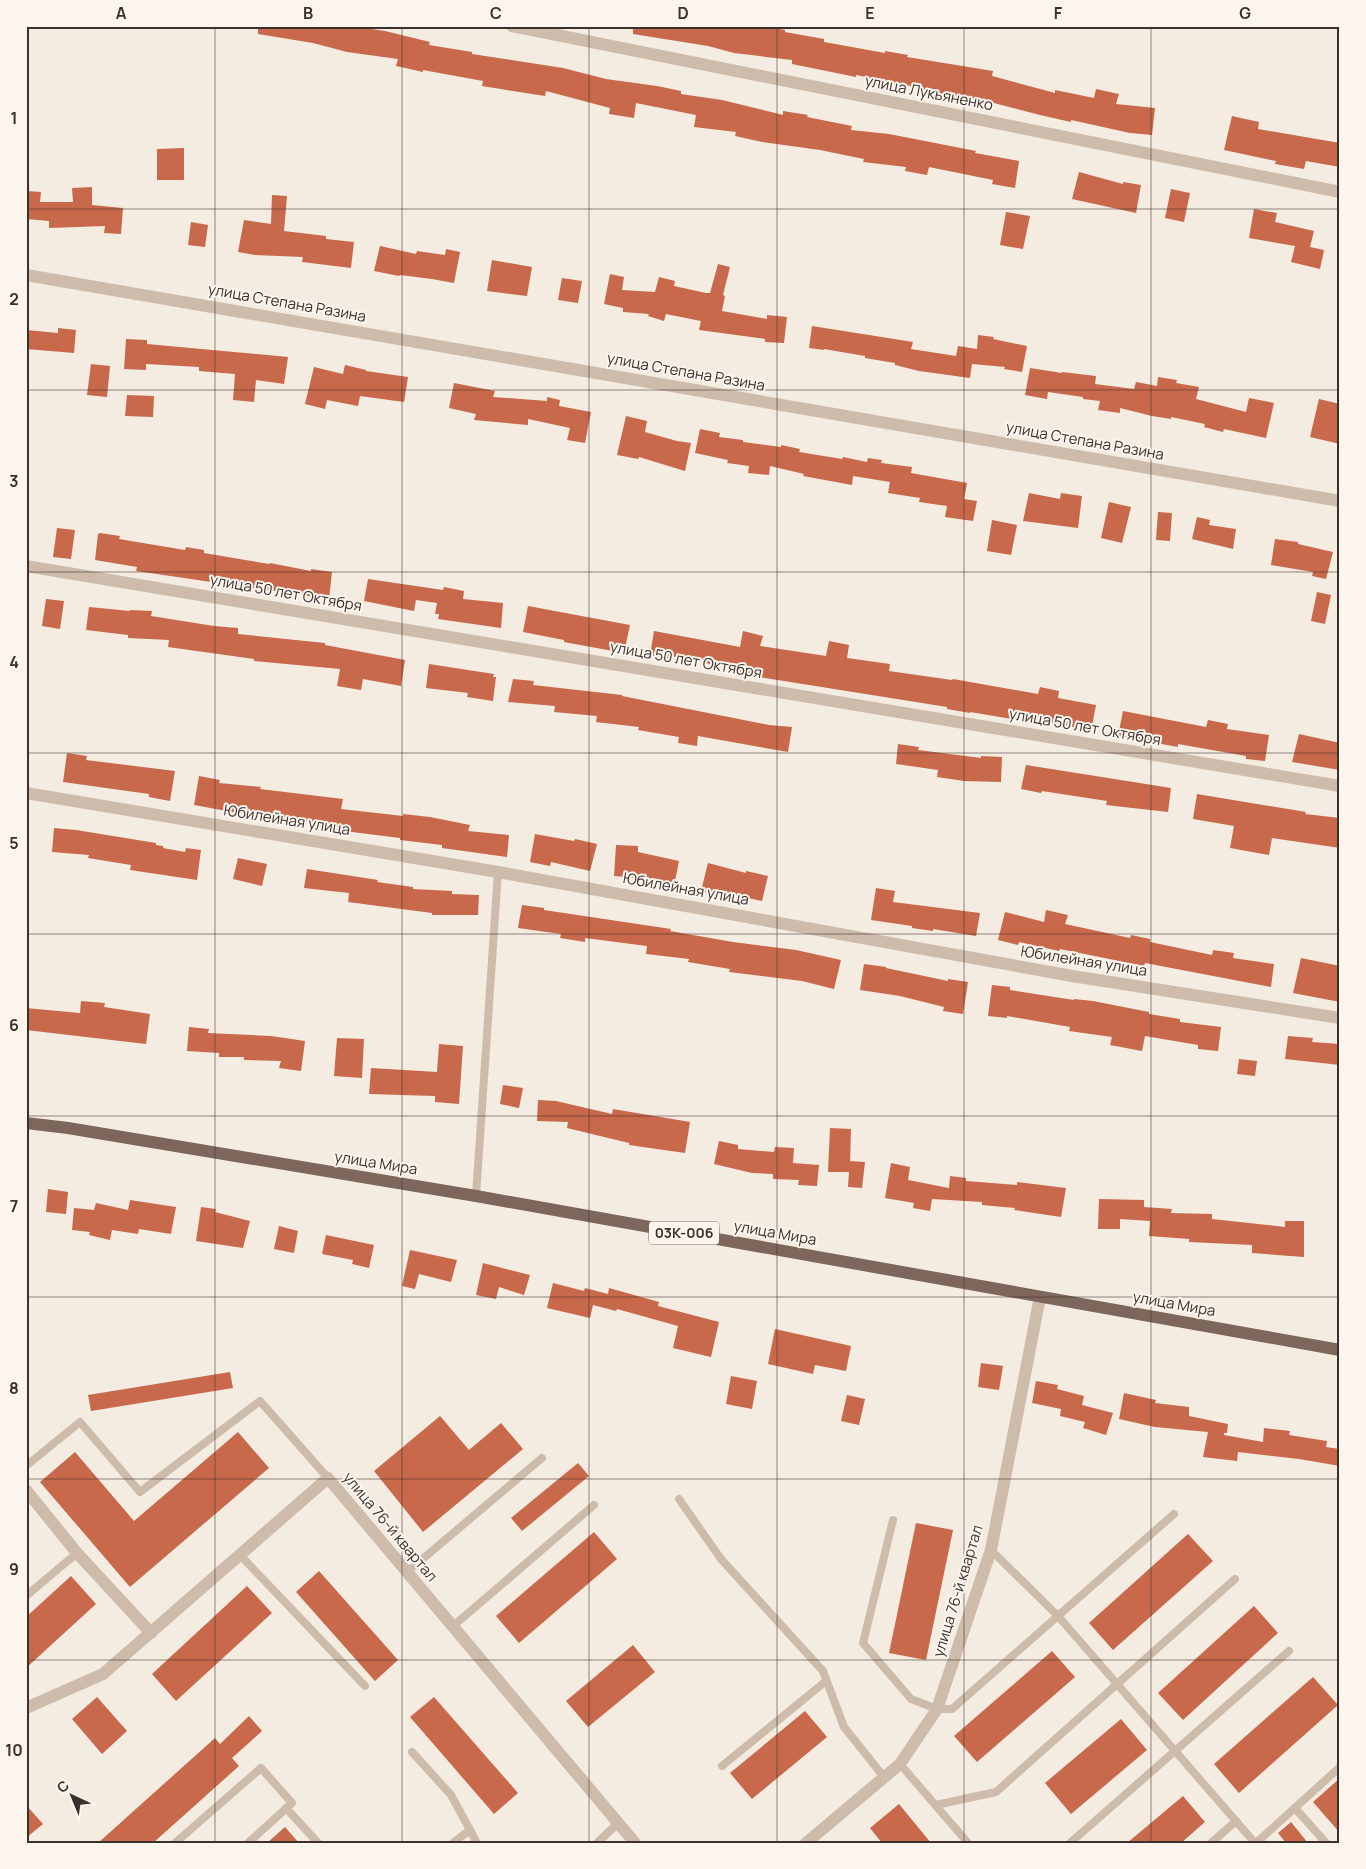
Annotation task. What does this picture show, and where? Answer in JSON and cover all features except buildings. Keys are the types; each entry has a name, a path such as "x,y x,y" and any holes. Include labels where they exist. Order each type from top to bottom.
{"main road":[{"name":"улица Мира","path":"26,1123 476,1196 1340,1350"}],"street":[{"name":"улица Лукьяненко","path":"512,26 1340,192"},
{"name":"улица Степана Разина","path":"26,275 1340,501"},
{"name":"улица 50 лет Октября","path":"26,566 1340,786"},
{"name":"Юбилейная улица","path":"26,793 498,872 1072,976 1340,1018"},
{"name":"улица 76-й квартал","path":"806,1843 900,1764 936,1709 991,1550 1040,1297"},
{"name":"улица 76-й квартал","path":"26,1708 103,1674 328,1478 635,1843"},
{"path":"26,1490 77,1553 151,1633"}],"lane":[{"path":"476,1196 498,872"},
{"path":"26,1466 80,1422 140,1492 260,1401 328,1478"},
{"path":"406,1573 542,1458"},
{"path":"679,1499 720,1559 823,1671 844,1727 884,1777"},
{"path":"452,1627 594,1506"},
{"path":"893,1520 863,1643 911,1699 936,1709 952,1709 1174,1514"},
{"path":"991,1550 1058,1616 1255,1843 1340,1767"},
{"path":"26,1596 77,1553"},
{"path":"240,1555 364,1686"},
{"path":"936,1805 996,1792 1235,1579"},
{"path":"1070,1843 1289,1651"},
{"path":"722,1766 826,1681"},
{"path":"412,1752 451,1796 477,1843"},
{"path":"900,1764 968,1843"},
{"path":"175,1843 261,1768 292,1803 248,1843"},
{"path":"286,1808 318,1843"},
{"path":"1295,1808 1326,1843"},
{"path":"1211,1843 1236,1821"},
{"path":"597,1843 618,1823"},
{"path":"454,1843 470,1830"}]}
